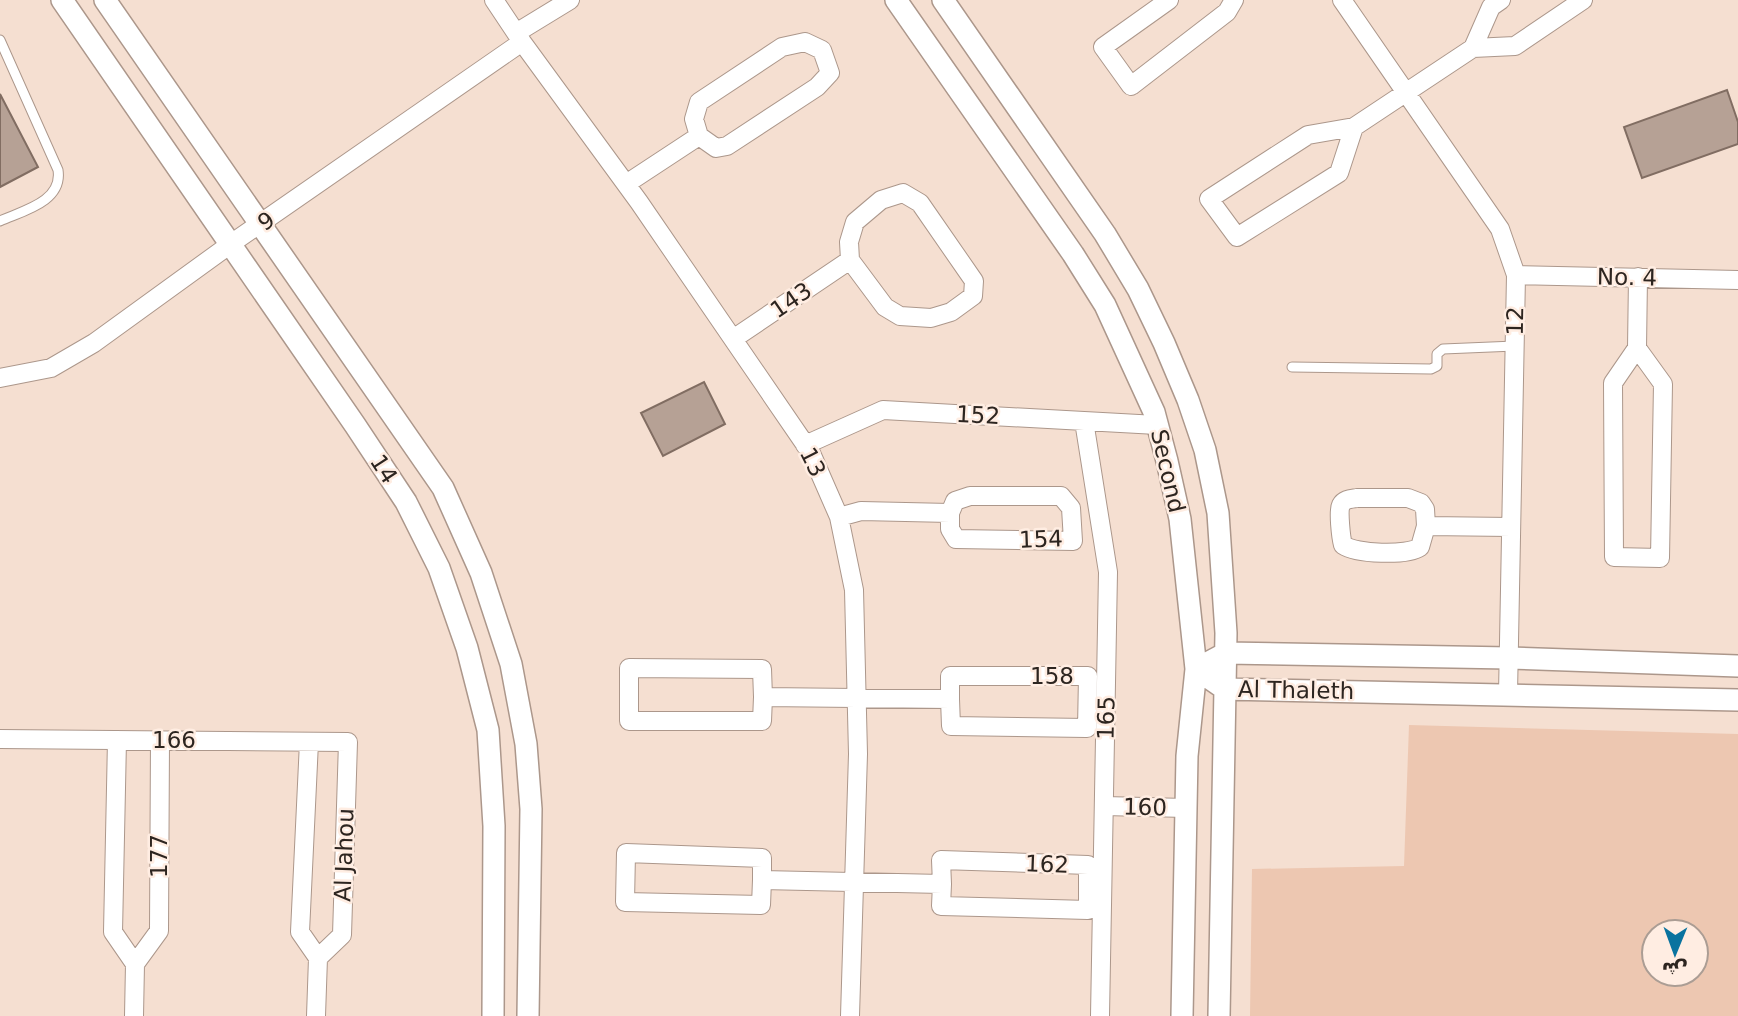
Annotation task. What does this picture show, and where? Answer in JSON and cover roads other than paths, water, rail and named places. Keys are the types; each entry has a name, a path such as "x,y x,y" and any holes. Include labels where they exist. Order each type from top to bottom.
{"street":[{"name":"14","path":"62,0 232,243 406,502 439,568 463,637 488,730 494,826 493,1016"},
{"name":"14","path":"105,0 443,488 481,573 507,650 526,744 531,809 528,1016"},
{"name":"13","path":"494,0 626,184 806,445 839,517 854,590 857,697 858,754 850,1016"},
{"name":"9","path":"0,378 51,368 94,343 261,225 569,0"},
{"name":"Second","path":"896,0 1073,254 1105,305 1131,359 1157,425 1180,519 1196,669 1187,756 1182,1016"},
{"name":"Second","path":"943,0 1105,234 1138,289 1188,400 1205,450 1215,501 1223,567 1226,653 1219,1016"},
{"path":"1169,0 1103,47 1131,86 1227,12 1234,0"},
{"name":"12","path":"1342,0 1500,229 1516,275 1508,694"},
{"path":"1473,48 1491,7 1501,0"},
{"path":"1354,127 1339,173 1237,237 1209,199 1308,135 1354,127 1473,48 1515,46 1583,0"},
{"path":"806,42 822,50 830,73 817,88 727,146 716,148 699,136 694,119 699,102 782,47 806,42"},
{"path":"626,184 699,136"},
{"path":"903,193 920,203 965,267 974,281 973,296 951,312 931,318 900,316 885,307 850,260 849,242 855,222 881,200 903,193"},
{"name":"143","path":"733,339 850,260"},
{"name":"No. 4","path":"1516,275 1738,279"},
{"path":"1637,348 1663,384 1660,558 1614,557 1614,383 1637,348 1638,277"},
{"name":"152","path":"806,445 883,410 1157,425"},
{"name":"165","path":"1084,421 1108,572 1100,1016"},
{"name":"154","path":"970,496 1061,496 1071,508 1073,541 956,539 950,529 950,513 955,501 970,496"},
{"path":"1357,498 1408,498 1424,505 1426,526 1423,542 1413,551 1351,550 1343,545 1341,540 1340,508 1345,501 1357,498"},
{"path":"839,517 861,511 950,513"},
{"path":"1426,526 1511,527"},
{"name":"Al Thaleth","path":"1738,666 1508,658 1226,653 1196,669 1225,689 1738,699"},
{"path":"629,668 762,669 763,697 762,722 629,721 629,668"},
{"name":"158","path":"950,676 1088,676 1087,728 951,726 950,699 950,676"},
{"path":"763,697 950,699"},
{"name":"166","path":"0,739 348,742"},
{"name":"177","path":"117,740 114,932 135,964 159,931 160,740"},
{"name":"Al Jahou","path":"309,742 300,932 318,958 342,935 348,742"},
{"name":"160","path":"1104,806 1186,808"},
{"path":"626,853 762,858 762,880 761,905 625,902 626,853"},
{"name":"162","path":"942,860 1088,865 1088,910 941,906 942,884 942,860"},
{"path":"762,880 942,884"},
{"path":"316,1016 318,958"},
{"path":"134,1016 135,964"}],"lane":[{"path":"0,40 58,170 60,180 45,201 0,220"},
{"path":"1292,367 1431,369 1437,366 1437,354 1443,349 1515,346"}]}
